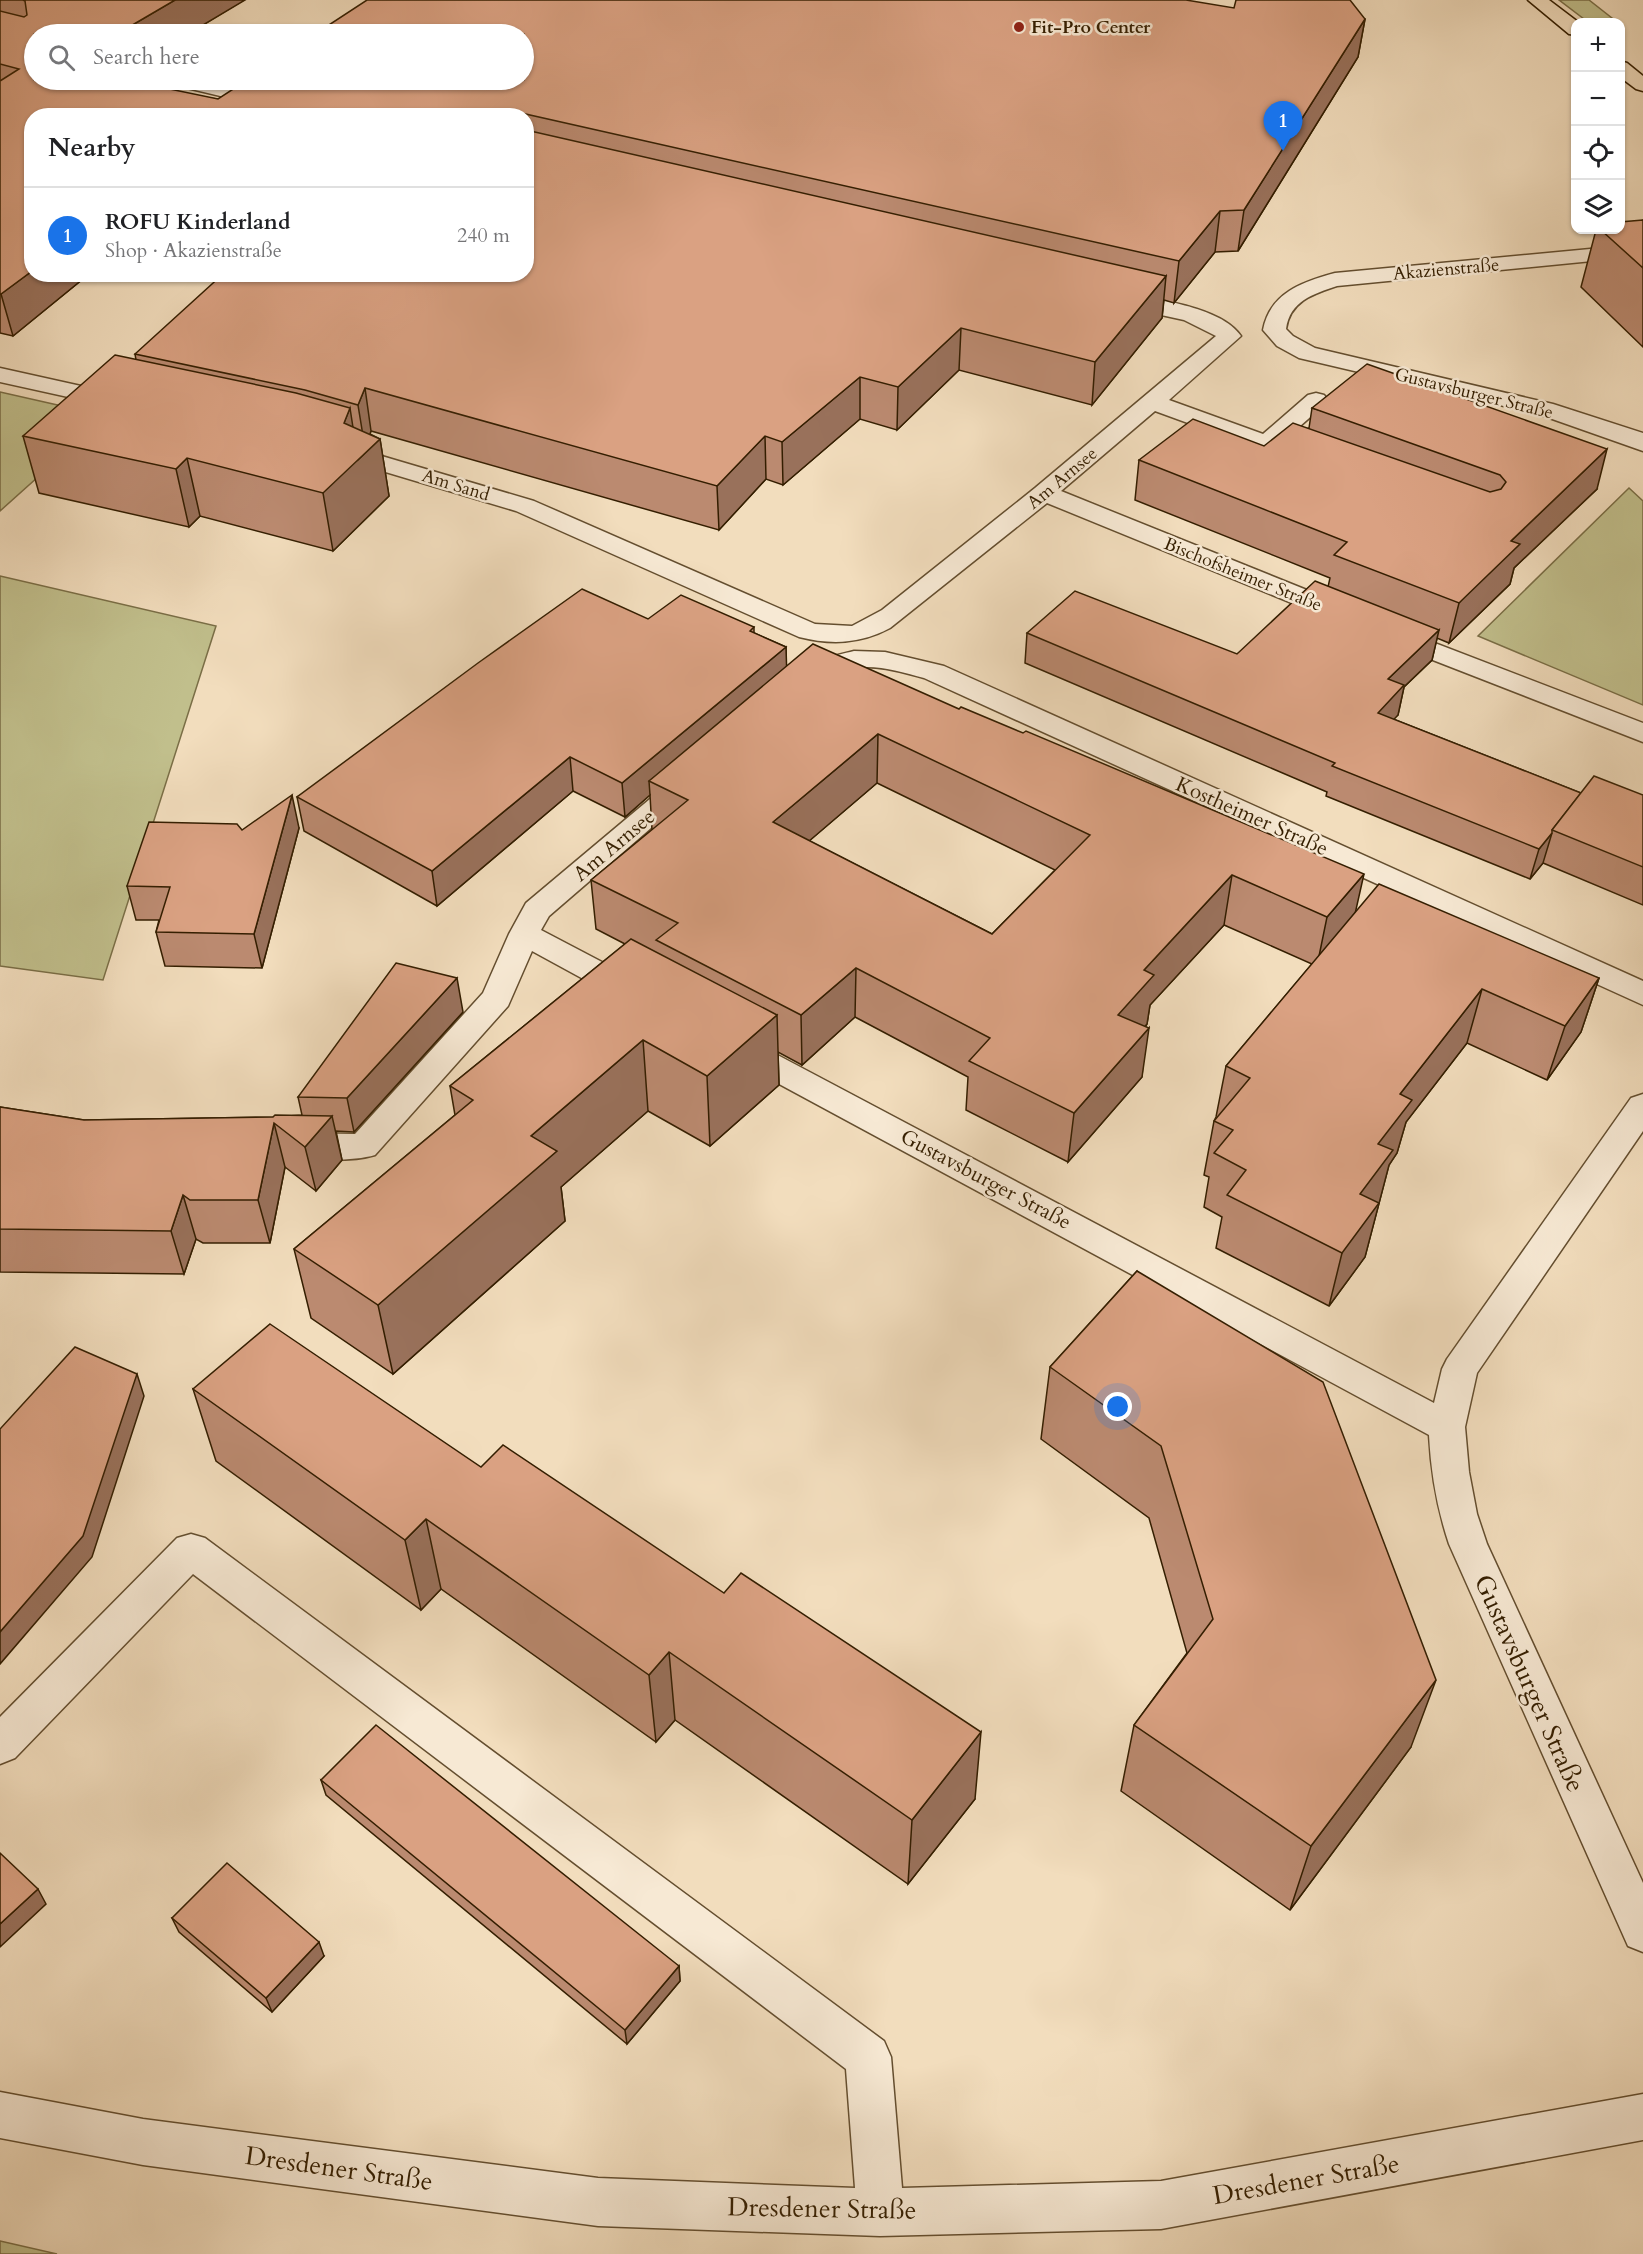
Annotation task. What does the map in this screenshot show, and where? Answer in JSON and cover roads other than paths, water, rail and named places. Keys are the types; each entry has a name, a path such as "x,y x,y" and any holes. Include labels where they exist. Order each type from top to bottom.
{"main road":[{"path":"1537,0 1571,27"},
{"path":"1625,71 1643,85"}],"street":[{"path":"220,90 298,108"},
{"name":"Akazienstraße","path":"1274,330 1275,316 1285,303 1302,291 1335,280 1643,250"},
{"name":"Am Arnsee","path":"891,616 1044,493 1230,336 1216,325 1192,316 1098,294"},
{"name":"Gustavsburger Straße","path":"1274,330 1285,341 1307,353 1545,409 1636,439 1643,444"},
{"path":"0,375 139,405"},
{"path":"1266,444 1316,400"},
{"path":"1153,402 1330,467"},
{"name":"Am Sand","path":"323,446 525,506 808,631 830,636 852,634 876,628 891,616"},
{"name":"Bischofsheimer Straße","path":"1044,493 1643,733"},
{"name":"Kostheimer Straße","path":"787,699 822,669 856,658 893,660 934,672 1643,994"},
{"name":"Am Arnsee","path":"270,1144 363,1146 497,998 524,934 537,910 706,766"},
{"path":"524,934 655,1004"},
{"name":"Gustavsburger Straße","path":"717,1037 1447,1426"},
{"name":"Gustavsburger Straße","path":"1643,1106 1460,1369 1447,1426 1450,1472 1458,1514 1468,1544 1643,1930"},
{"path":"0,1745 191,1550 868,2057 880,2212"},
{"name":"Dresdener Straße","path":"0,2115 143,2142 598,2202 880,2212 1161,2205 1643,2117"}],"place":[{"name":"Fit-Pro Center","path":"1019,27"},
{"name":"ROFU Kinderland","path":"1283,151"}]}
